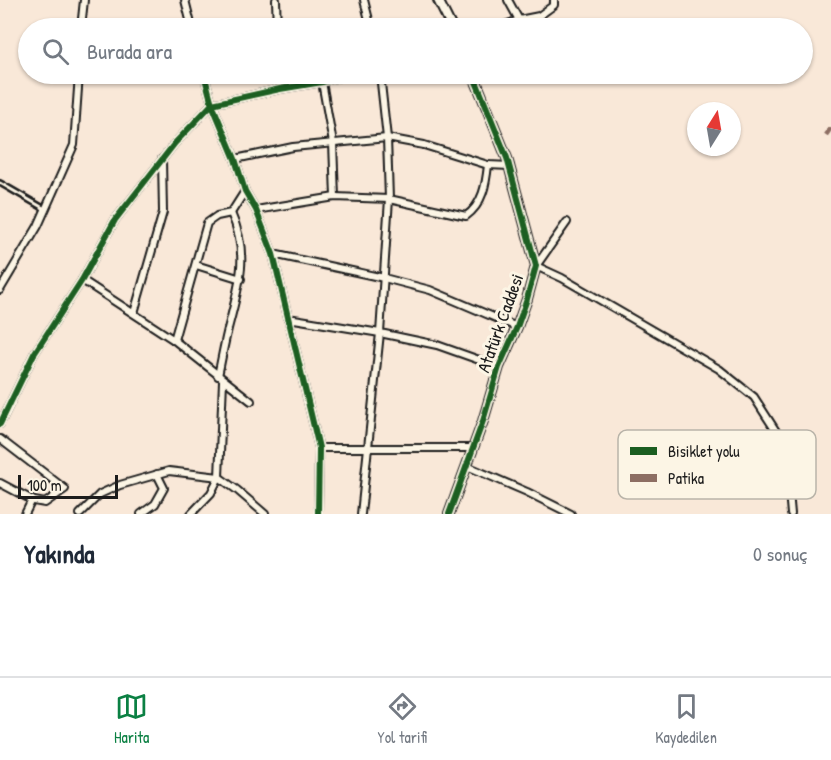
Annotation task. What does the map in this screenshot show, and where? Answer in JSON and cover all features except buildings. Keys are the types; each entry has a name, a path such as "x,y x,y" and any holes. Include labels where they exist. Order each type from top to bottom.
{"street":[{"path":"82,18 84,0"},
{"path":"185,0 190,18"},
{"path":"276,0 277,18"},
{"path":"364,0 368,18"},
{"path":"437,0 447,18"},
{"path":"508,0 518,18"},
{"path":"529,18 539,16 554,5 554,0"},
{"path":"0,290 38,226 74,145 78,84"},
{"path":"207,84 245,191 256,210 273,254 319,448 318,514"},
{"path":"280,84 280,89"},
{"path":"0,424 34,354 82,280 115,220 162,158 212,104 310,84"},
{"path":"322,84 333,143 335,196"},
{"path":"362,514 380,333 389,199 387,138 381,84"},
{"name":"Atatürk Caddesi","path":"449,514 499,367 517,327 536,266 510,166 477,84"},
{"path":"235,159 293,147 387,138 424,145 488,165 510,166"},
{"path":"134,313 163,212 162,158"},
{"path":"256,210 335,196 389,199 466,216 479,202 486,184 488,165"},
{"path":"174,340 207,223 217,216 231,213 245,191"},
{"path":"218,376 241,279 241,252 231,213"},
{"path":"567,222 536,266 562,278 719,369 754,397 774,430"},
{"path":"273,254 430,290 517,327"},
{"path":"196,266 241,279"},
{"path":"82,280 174,340 251,401"},
{"path":"288,318 437,345 499,367"},
{"path":"191,514 212,493 219,477 223,381"},
{"path":"0,439 65,489 45,503 32,500 0,483"},
{"path":"319,448 473,448"},
{"path":"467,466 571,514"},
{"path":"80,514 100,494 120,485 169,471 219,477 265,514"},
{"path":"141,514 154,504 164,488 157,474"},
{"path":"790,499 791,514"},
{"path":"26,514 32,500"}],"lane":[{"path":"0,183 45,209"}],"marked path":[{"path":"826,135 831,128"}],"cycle path":[{"path":"207,84 245,191 256,210 273,254 319,448 318,514"},
{"path":"0,424 34,354 82,280 115,220 175,143 212,104 310,84"},
{"path":"449,514 483,421 499,367 527,299 536,266 507,158 477,84"}]}
